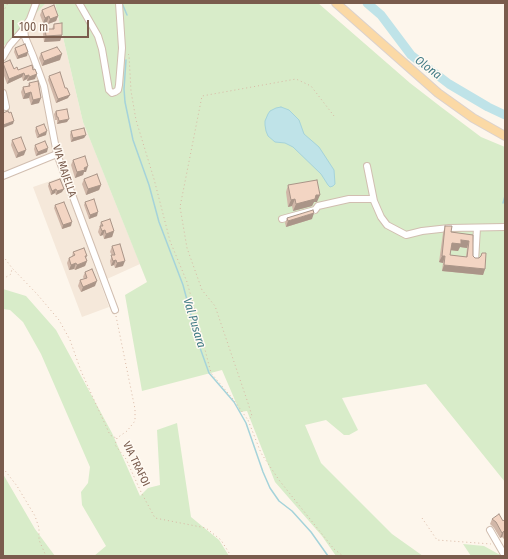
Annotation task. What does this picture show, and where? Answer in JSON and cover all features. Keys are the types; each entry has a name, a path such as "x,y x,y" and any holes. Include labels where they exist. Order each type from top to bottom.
{"main road":[{"path":"336,3 438,93 473,118 505,136"}],"street":[{"path":"3,52 24,29 30,19 36,3"},
{"path":"79,3 98,36 102,49 109,90 112,93 118,90 122,48 119,3"},
{"name":"VIA MAJELLA","path":"24,29 25,37 44,86 57,154 115,310"},
{"path":"3,57 10,45"},
{"path":"3,93 6,107"},
{"path":"3,176 57,154"},
{"path":"367,166 373,199 381,216 387,225 406,235 422,231 448,228 504,226"},
{"path":"282,219 315,210 318,206 349,199 373,199"},
{"path":"474,261 477,228"},
{"path":"490,530 505,556"}],"path":[{"path":"3,12 8,3"},
{"path":"122,48 129,55 136,120 154,179 170,241 186,282 195,311 210,373 233,399 248,420 261,454 279,480 334,549 343,556"},
{"path":"248,420 252,416 215,306 202,290 187,248 180,207 202,96 296,79 311,86 334,116"},
{"path":"3,256 59,320 70,340 75,356 110,435 117,438"},
{"path":"3,279 12,274 12,268"},
{"name":"VIA TRAFOI","path":"115,310 136,409 135,421 127,431 117,438 115,445 126,459 154,518 206,528 221,540 231,556"},
{"path":"3,468 35,516 39,528 38,540 46,556"},
{"path":"422,518 437,540 489,543 501,548"}],"shaded area":[{"path":"46,3 55,3 83,122 140,264 107,279 64,165 42,71 22,27"},
{"path":"18,31 41,88 53,153 3,173 3,47"},
{"path":"62,177 109,307 82,317 33,187"}],"green space":[{"path":"3,3 46,3 3,47"},
{"path":"55,3 318,3 410,83 441,107 481,137 505,147 505,482 426,384 342,398 358,430 349,435 344,435 326,420 305,425 321,463 392,534 423,556 336,556 322,536 275,482 247,411 240,412 222,370 142,391 125,295 147,282 83,122"},
{"path":"3,289 26,296 56,330 112,433 140,496 148,488 160,485 157,430 177,423 191,517 219,540 229,556 94,556 106,546 82,505 81,492 88,483 90,467 41,354 23,322 10,310 3,309"},
{"path":"3,474 35,529 55,556 3,556"},
{"path":"463,544 484,546 502,556 471,556"}],"water":[{"path":"281,107 289,110 299,120 304,134 319,147 334,170 335,184 333,186 330,187 321,174 293,147 285,143 275,142 268,136 265,121 268,114 270,111"}],"building":[{"path":"54,5 58,16 50,19 49,16 45,18 42,10"},
{"path":"62,23 62,35 46,36 45,29 54,29 54,24"},
{"path":"25,44 28,52 18,56 15,48"},
{"path":"57,47 62,54 44,61 41,53"},
{"path":"10,60 14,69 17,67 18,70 32,65 33,70 35,69 37,74 29,77 29,75 25,76 24,73 9,79 3,63"},
{"path":"60,72 65,88 67,88 70,95 58,99 49,76"},
{"path":"38,81 41,98 33,100 31,92 25,94 23,87 30,86 29,83"},
{"path":"67,109 69,119 59,121 56,111"},
{"path":"8,111 9,113 11,112 14,121 3,125 3,113"},
{"path":"44,124 47,131 39,135 36,127"},
{"path":"84,128 86,135 73,138 71,131"},
{"path":"21,137 26,150 18,153 12,140"},
{"path":"45,141 48,148 38,152 35,145"},
{"path":"85,156 88,166 84,168 85,170 77,172 73,160"},
{"path":"97,174 101,185 88,189 84,179"},
{"path":"60,179 64,189 57,191 56,189 52,191 49,183"},
{"path":"317,180 320,195 316,195 315,199 296,204 295,199 291,200 288,185"},
{"path":"94,199 98,212 90,215 85,202"},
{"path":"64,202 72,222 63,225 55,205"},
{"path":"313,210 314,213 288,221 287,218"},
{"path":"110,219 114,231 106,234 105,230 102,231 100,226 103,226 101,222"},
{"path":"445,226 452,226 451,232 473,235 473,256 475,258 479,258 482,253 486,253 485,269 444,265 445,256 442,256","holes":["461,240 469,241 467,257 450,255 452,243 461,244"]},
{"path":"120,244 125,261 117,263 116,260 113,261 111,255 115,255 112,246"},
{"path":"84,248 87,261 77,265 76,263 71,265 69,258 75,255 73,252"},
{"path":"92,269 97,281 83,287 80,280 87,278 85,272"},
{"path":"499,514 503,521 505,519 505,533 504,531 502,533 496,522 492,519"}],"waterway":[{"name":"Val Pusara","path":"122,3 127,15"},
{"name":"Olona","path":"367,3 381,15 411,55 449,84 488,107 505,115"},
{"name":"Val Pusara","path":"126,60 124,89 125,102 133,140 149,185 159,222 183,285 199,345 209,373 234,402 246,423 270,488 279,501 292,511 311,532 328,556"},
{"path":"503,203 505,196"}]}
